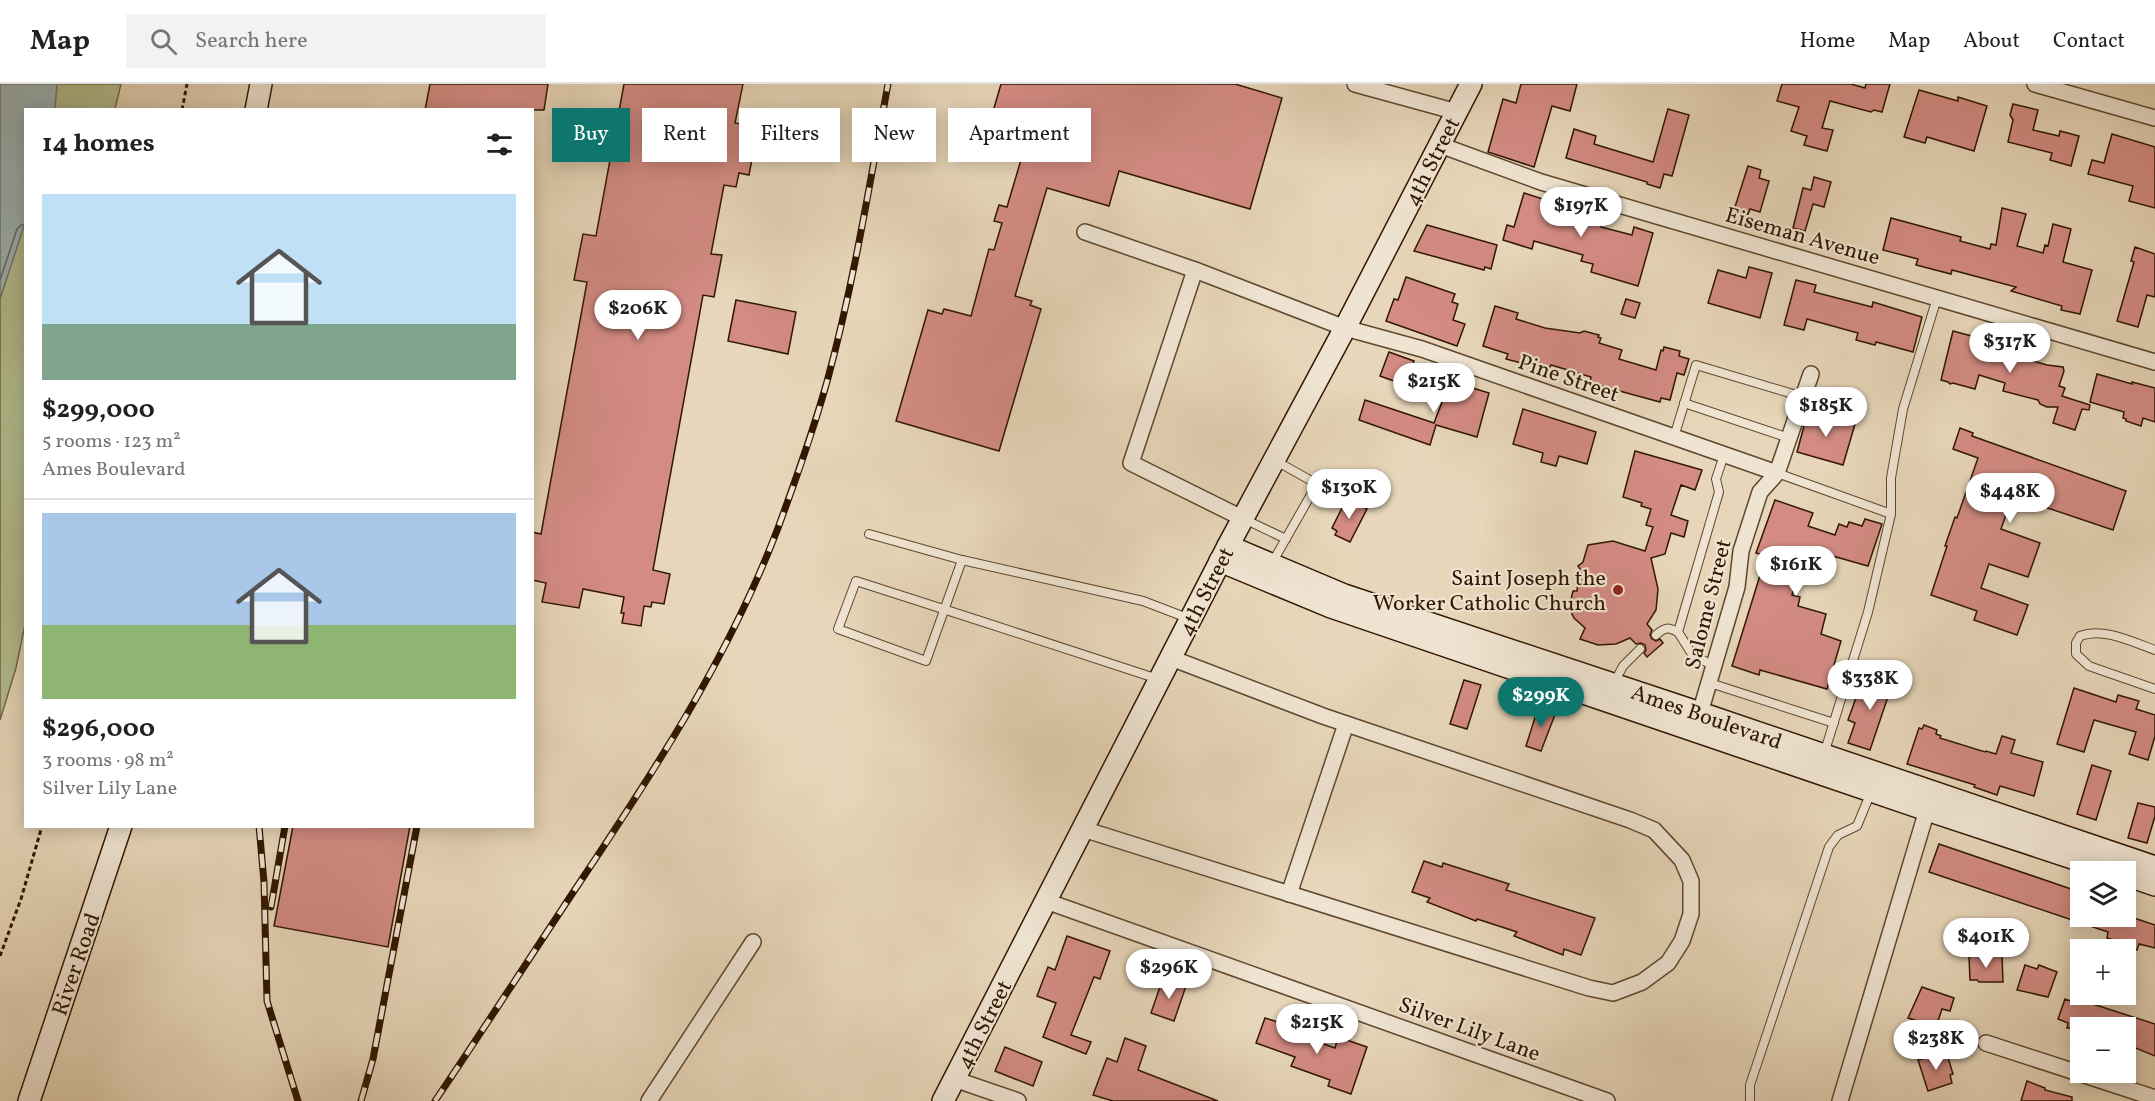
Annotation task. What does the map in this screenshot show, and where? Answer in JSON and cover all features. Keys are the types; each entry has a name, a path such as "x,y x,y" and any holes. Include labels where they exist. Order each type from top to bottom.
{"street":[{"path":"256,108 261,84"},
{"path":"1355,84 1457,112"},
{"name":"4th Street","path":"943,1101 1242,518 1345,328 1471,84"},
{"path":"2036,84 2155,118"},
{"name":"Eiseman Avenue","path":"1440,145 1541,182 2155,362"},
{"name":"Pine Street","path":"1085,232 1195,270 1345,328 1422,349 1777,473"},
{"path":"1195,270 1131,464 1242,518"},
{"name":"Salome Street","path":"1701,713 1737,587 1741,551 1760,492 1777,473 1811,374"},
{"name":"Ames Boulevard","path":"1224,554 1271,565 1344,595 1701,713 1821,764 1872,791 2081,861"},
{"name":"Ames Boulevard","path":"1224,554 1331,607 2154,873"},
{"path":"1083,829 1589,988 1613,993 1642,982 1668,963 1682,940 1691,914 1691,881 1682,860 1654,830 1619,816 1346,724 1171,658"},
{"path":"1289,894 1346,724"},
{"path":"1840,1101 1926,810"},
{"name":"River Road","path":"29,1101 120,828"},
{"name":"Ames Boulevard","path":"2136,874 2154,873"},
{"name":"Silver Lily Lane","path":"1046,901 1607,1101"},
{"path":"649,1101 753,942"},
{"path":"1986,1042 2155,1098"},
{"path":"954,1078 1018,1101"}],"lane":[{"path":"1821,764 1868,612 1891,514 1891,478 1903,409 1937,298"},
{"path":"1674,437 1696,365 1803,397"},
{"path":"1684,403 1789,438"},
{"path":"1678,632 1719,492 1716,479 1724,455"},
{"path":"1271,565 1317,484 1274,460"},
{"path":"1777,473 1891,514"},
{"path":"1242,518 1286,539"},
{"path":"869,534 962,560 1143,601 1190,620"},
{"path":"962,560 945,610 926,661 838,629 856,581 945,610 1160,679"},
{"path":"1656,635 1668,627 1678,632 1692,654 1714,667"},
{"path":"2155,650 2108,634 2091,632 2080,636 2076,643 2076,654 2089,666 2155,689"},
{"path":"1613,684 1623,666 1641,649"},
{"path":"1710,682 1834,723"},
{"path":"1750,1101 1750,1085 1830,847 1838,835 1857,826 1872,791"}],"path":[{"path":"182,108 188,84"},
{"path":"0,956 21,899 41,828"}],"green space":[{"path":"13,84 121,84 115,108 24,108 24,630 16,668 0,720 0,134"}],"water":[{"path":"0,84 57,84 55,108 24,108 24,226 0,299"}],"building":[{"path":"430,84 548,84 544,110 534,110 534,108 425,108"},
{"path":"624,84 743,84 735,123 739,124 739,162 751,162 749,175 739,173 736,187 724,185 711,254 722,255 714,297 703,295 653,570 670,574 664,604 652,602 651,607 644,606 641,626 622,623 624,597 583,589 579,608 542,602 546,583 534,580 534,532 541,534 587,282 574,280 583,234 596,236 610,162 630,162 630,108 620,108"},
{"path":"1001,84 1235,84 1282,98 1250,209 1119,171 1109,206 1047,188 1015,296 1032,301 1030,305 1041,309 999,451 896,421 928,310 942,314 944,309 971,316 989,249 994,250 1002,223 994,221 999,205 1007,207 1020,162 1091,162 1091,108 994,108"},
{"path":"1521,84 1577,84 1570,111 1552,106 1534,167 1488,152 1503,99 1516,103"},
{"path":"1782,84 1851,84 1865,88 1866,84 1890,84 1882,112 1874,110 1871,112 1830,101 1822,128 1833,130 1827,151 1804,145 1807,136 1791,131 1799,107 1777,101"},
{"path":"1919,90 1958,101 1958,97 1987,106 1974,151 1927,137 1925,143 1904,137"},
{"path":"2013,104 2038,110 2033,130 2059,136 2060,131 2079,136 2071,166 2050,160 2052,153 2008,142 2013,120 2010,115"},
{"path":"1668,109 1689,115 1672,176 1664,174 1660,188 1566,158 1574,129 1596,136 1594,144 1653,162"},
{"path":"2112,134 2155,147 2155,208 2129,201 2133,186 2088,174 2092,160 2104,163"},
{"path":"1748,166 1761,170 1759,178 1769,181 1760,212 1750,209 1748,214 1734,210"},
{"path":"1814,177 1831,182 1824,207 1813,204 1805,231 1793,228 1803,188 1811,190"},
{"path":"1524,193 1603,219 1601,227 1632,235 1634,227 1653,233 1638,286 1591,272 1593,264 1581,261 1583,255 1534,241 1532,249 1503,240 1507,225 1514,227"},
{"path":"2002,208 2026,214 2017,246 2043,253 2045,245 2048,246 2053,224 2071,229 2063,262 2092,270 2080,314 2061,310 2062,306 2011,291 2016,287 1952,270 1951,274 1916,265 1918,259 1883,250 1891,218 1961,237 1960,241 1990,249 1991,244 1996,245"},
{"path":"1427,225 1497,245 1491,269 1485,267 1484,270 1414,251"},
{"path":"2135,247 2155,254 2155,297 2147,295 2138,327 2117,321 2134,262 2131,261"},
{"path":"1749,267 1772,273 1760,318 1708,303 1718,270 1746,278"},
{"path":"1406,277 1455,294 1452,302 1458,304 1453,320 1465,324 1457,346 1386,321 1394,299 1398,300"},
{"path":"1796,280 1816,285 1814,292 1872,307 1873,302 1922,317 1913,352 1876,342 1875,345 1856,340 1858,333 1807,319 1804,330 1784,325"},
{"path":"1626,299 1640,303 1635,318 1621,314"},
{"path":"736,300 796,312 788,354 728,341"},
{"path":"1495,306 1518,313 1516,319 1545,328 1580,333 1584,331 1599,335 1598,337 1601,338 1599,343 1622,350 1619,359 1656,370 1661,350 1663,351 1664,347 1680,351 1679,356 1689,359 1684,375 1677,373 1670,400 1661,398 1660,402 1590,383 1591,377 1551,365 1550,367 1506,359 1508,354 1483,346"},
{"path":"1953,331 2035,353 2033,361 2063,367 2064,371 2059,386 2065,388 2062,396 2090,405 2089,410 2082,409 2075,430 2053,423 2058,407 2047,407 2040,404 2038,400 2003,391 2005,383 1979,375 1975,389 1941,380"},
{"path":"1389,352 1414,361 1405,385 1380,376"},
{"path":"2097,374 2155,388 2155,422 2143,418 2141,426 2126,421 2123,418 2124,412 2090,402"},
{"path":"1445,376 1464,382 1463,385 1489,393 1477,437 1436,425 1430,445 1359,420 1365,400 1434,423 1444,397 1439,396"},
{"path":"1523,409 1596,432 1587,464 1559,456 1556,466 1541,462 1543,453 1513,444"},
{"path":"1811,412 1855,424 1843,465 1797,452 1807,415"},
{"path":"1960,428 1973,433 1972,436 2126,491 2113,530 2018,498 2014,508 2009,506 2001,529 2040,543 2028,577 1989,564 1981,588 2028,605 2017,635 1974,620 1977,611 1931,595 1947,546 1945,546 1978,458 1953,449"},
{"path":"1635,451 1702,470 1695,490 1681,485 1671,515 1688,521 1684,537 1671,533 1665,554 1651,558 1658,589 1656,610 1647,624 1652,630 1650,635 1652,639 1656,641 1660,639 1663,643 1647,657 1644,653 1645,645 1636,644 1630,638 1616,644 1598,645 1580,639 1585,628 1574,618 1569,608 1573,591 1577,591 1578,582 1583,574 1578,566 1583,562 1588,545 1613,541 1645,551 1653,527 1646,525 1651,509 1641,506 1642,503 1623,497"},
{"path":"1347,498 1367,509 1350,542 1335,535 1337,531 1332,528"},
{"path":"1775,500 1813,513 1808,526 1835,535 1839,524 1847,527 1849,522 1862,526 1865,519 1882,524 1868,566 1822,553 1815,573 1800,568 1792,595 1800,597 1798,606 1826,614 1821,634 1841,641 1827,689 1760,670 1759,675 1732,666 1766,556 1756,553"},
{"path":"1878,670 1895,676 1870,750 1848,743 1855,723 1848,720 1857,695 1868,699"},
{"path":"1464,680 1481,685 1467,729 1450,724"},
{"path":"2074,688 2116,702 2118,695 2139,701 2136,709 2155,715 2155,736 2148,760 2129,754 2136,732 2094,720 2084,752 2057,744"},
{"path":"1539,705 1556,712 1541,751 1526,746"},
{"path":"1924,725 1937,730 1936,734 1941,736 1940,738 1996,754 2002,736 2015,740 2011,753 2043,762 2034,796 2000,786 1997,795 1974,787 1975,785 1907,764 1919,728 1922,729"},
{"path":"2092,765 2111,771 2096,820 2077,814"},
{"path":"2138,803 2155,807 2155,816 2147,843 2128,838"},
{"path":"293,828 410,828 388,947 274,926"},
{"path":"1939,844 2070,889 2070,919 1929,872"},
{"path":"1424,861 1442,867 1443,863 1509,884 1506,890 1595,918 1581,955 1564,949 1563,955 1514,936 1517,932 1477,919 1476,921 1427,902 1430,898 1412,892"},
{"path":"2136,919 2155,925 2155,948 2139,944 2137,950 2136,939 2110,939 2107,938 2108,932 2093,927 2136,927"},
{"path":"1067,936 1110,951 1100,979 1094,977 1071,1035 1091,1042 1086,1054 1043,1037 1056,1003 1037,996 1048,967 1055,970"},
{"path":"2002,955 2003,982 1970,980 1969,956"},
{"path":"2025,965 2037,969 2039,965 2057,972 2048,997 2017,990"},
{"path":"1162,981 1173,985 1174,981 1186,986 1174,1021 1151,1013"},
{"path":"1922,987 1954,998 1950,1011 1942,1009 1936,1027 1908,1018"},
{"path":"2065,999 2070,1001 2070,1005 2096,1005 2133,1017 2070,1017 2070,1028 2067,1028 2068,1023 2058,1019"},
{"path":"1265,1018 1284,1024 1282,1029 1335,1048 1338,1037 1367,1047 1351,1094 1328,1086 1330,1080 1291,1066 1295,1057 1256,1043"},
{"path":"2136,1018 2155,1024 2155,1056 2136,1048"},
{"path":"1125,1038 1146,1046 1138,1070 1218,1101 1113,1101 1093,1095 1107,1058 1117,1062"},
{"path":"1005,1047 1042,1062 1033,1086 995,1071"},
{"path":"1946,1051 1953,1074 1950,1075 1952,1083 1928,1091 1918,1060"},
{"path":"2027,1081 2045,1090 2072,1097 2072,1101 2021,1101"}],"railway":[{"path":"435,1101 661,758 712,669 758,576 798,472 828,378 854,269 888,84"},
{"path":"259,828 264,882 267,1001 298,1101"},
{"path":"271,907 285,828"},
{"path":"361,1101 373,1059 417,828"}],"place":[{"name":"Saint Joseph the Worker Catholic Church","path":"1618,590"}]}
